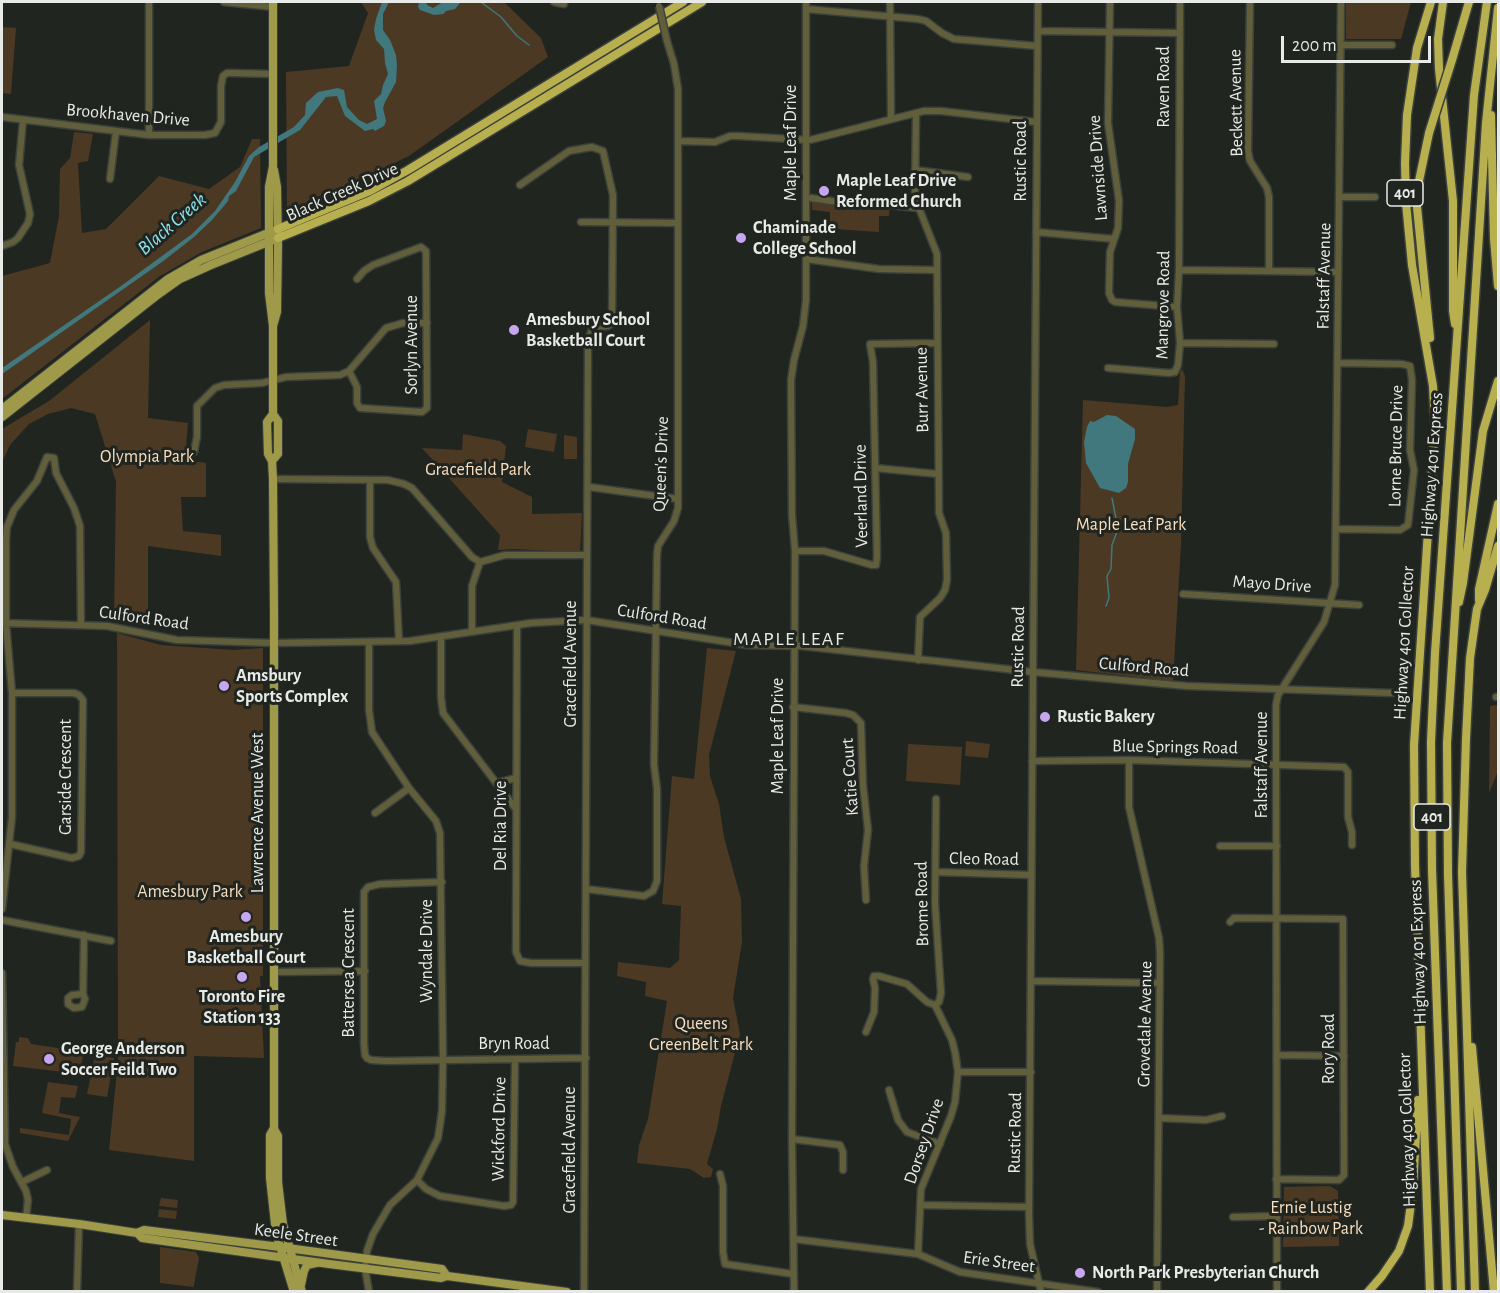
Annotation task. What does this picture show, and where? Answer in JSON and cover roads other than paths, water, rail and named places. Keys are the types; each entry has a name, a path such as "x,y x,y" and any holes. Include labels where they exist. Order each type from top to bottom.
{"highway":[{"name":"Black Creek Drive","path":"273,235 370,191 408,170 683,2"},
{"name":"Black Creek Drive","path":"273,235 369,201 408,181 702,2"},
{"name":"Highway 401 Collector","path":"1430,1292 1415,866 1414,745 1435,424 1433,386 1412,265 1405,163 1407,115 1417,48 1431,2"},
{"path":"1443,2 1438,39 1439,69 1453,201 1453,310 1457,343"},
{"path":"1433,386 1417,207 1419,181 1429,133 1468,2"},
{"name":"Highway 401 Express","path":"1447,1292 1432,881 1431,742 1435,653 1474,95 1487,2"},
{"name":"Highway 401 Express","path":"1461,1292 1448,874 1447,743 1471,345 1490,85 1498,8"},
{"path":"1490,85 1494,239 1498,286"},
{"path":"1454,626 1463,583 1483,431 1498,381"},
{"path":"1479,603 1479,589 1498,504"},
{"name":"401","path":"1475,1292 1462,872 1470,658 1479,603 1498,546"},
{"path":"1468,1033 1474,1052 1494,1292"},
{"path":"1368,1292 1399,1251 1408,1226 1413,1188 1418,1101 1422,1082"}],"main road":[{"name":"Lawrence Avenue West","path":"272,461 278,454 278,421 273,414 272,380 273,326 277,312 273,235 277,187 273,166 273,4"},
{"name":"Black Creek Drive","path":"2,409 168,279 201,260 273,235"},
{"name":"Black Creek Drive","path":"2,417 180,279 273,235"},
{"name":"Lawrence Avenue West","path":"273,414 267,422 268,453 272,461 273,479 274,643 273,1129 270,1136 270,1178 276,1233 299,1290"},
{"name":"Lawrence Avenue West","path":"273,1129 278,1136 278,1182 283,1224 290,1249 287,1258"},
{"name":"Keele Street","path":"2,1215 137,1233 144,1230 280,1247 365,1264"},
{"name":"Keele Street","path":"137,1233 142,1238 317,1263 442,1269 447,1276 567,1292"},
{"path":"259,1245 269,1242 276,1233"},
{"path":"204,1247 205,1238"},
{"path":"299,1290 307,1265 317,1263"}],"street":[{"path":"148,2 149,135"},
{"path":"225,2 273,4"},
{"path":"554,2 564,4"},
{"path":"890,2 891,118"},
{"name":"Rustic Road","path":"1038,2 1029,1207 1030,1244 1041,1292"},
{"name":"Lawnside Drive","path":"1110,2 1108,123 1119,201 1118,228 1111,244 1109,261 1109,293 1112,300 1141,305 1178,307"},
{"name":"Raven Road","path":"1179,172 1180,2"},
{"name":"Beckett Avenue","path":"1250,2 1248,151 1250,161 1268,188 1269,270"},
{"name":"Falstaff Avenue","path":"1277,1292 1276,705 1281,689 1324,622 1335,585 1341,2"},
{"name":"Queen's Drive","path":"586,889 644,896 657,886 657,789 654,764 658,546 677,515 678,499 677,77 659,4"},
{"path":"806,5 922,20 954,39 1037,46"},
{"name":"Maple Leaf Drive","path":"794,1292 792,1139 795,551 792,515 791,380 804,320 806,5"},
{"path":"1038,31 1179,33"},
{"path":"1341,45 1392,45"},
{"name":"Brookhaven Drive","path":"2,117 149,135 213,134 219,129 221,123 223,76 227,73 273,74"},
{"path":"678,141 715,142 730,136 810,140 916,112 941,111 1036,122"},
{"name":"Burr Avenue","path":"916,112 915,195 918,208 937,251 939,513 946,539 947,580 940,598 920,616 918,660"},
{"path":"2,246 18,238 28,223 30,214 19,165 23,120"},
{"path":"110,179 116,131"},
{"name":"Gracefield Avenue","path":"520,185 569,151 592,147 603,151 608,162 612,186 612,323 592,330 588,340 584,1292"},
{"path":"915,170 968,177"},
{"name":"Mangrove Road","path":"1108,368 1169,373 1175,372 1178,365 1180,343 1179,172"},
{"path":"1340,197 1375,197"},
{"path":"810,198 854,206 888,205 918,208"},
{"path":"581,222 678,223"},
{"path":"1036,232 1114,239"},
{"name":"Sorlyn Avenue","path":"349,371 357,387 357,403 360,408 422,412 428,405 426,251 421,247 373,265 357,279"},
{"path":"806,259 879,269 936,270"},
{"path":"1179,270 1338,272"},
{"path":"194,452 197,437 197,406 215,388 224,385 262,383 286,377 332,376 349,371 386,328 403,323 427,323"},
{"name":"Veerland Drive","path":"795,551 824,551 876,565 873,362 870,344 936,343"},
{"path":"1180,343 1274,344"},
{"name":"Lorne Bruce Drive","path":"1337,529 1400,530 1408,525 1414,470 1410,450 1412,372 1410,366 1338,363"},
{"path":"268,437 278,436"},
{"path":"2,909 12,817 12,693 4,623 7,527 14,510 37,481 45,458 54,458 56,473 74,508 80,526 81,625"},
{"path":"875,468 938,474"},
{"path":"273,479 392,480 412,488 472,557 480,562 505,555 587,555"},
{"path":"370,480 370,537 373,548 396,582 399,641"},
{"path":"589,487 678,499"},
{"path":"472,631 472,586 480,562"},
{"name":"Mayo Drive","path":"1184,594 1359,605"},
{"name":"Culford Road","path":"4,623 107,626 177,640 274,643 399,641 586,620 747,645 794,646 1033,672 1209,688 1392,693"},
{"name":"Del Ria Drive","path":"517,626 517,957 520,961 531,963 585,963"},
{"path":"441,637 443,713 516,809"},
{"name":"Wyndale Drive","path":"365,1264 373,1234 382,1216 390,1204 417,1180 440,1133 443,1058 442,882 439,826 422,801 409,788 370,727 369,642"},
{"name":"Garside Crescent","path":"10,844 68,858 75,858 81,852 82,700 74,693 12,693"},
{"name":"Katie Court","path":"793,707 846,713 853,715 861,723 863,785 868,830 864,866 866,900"},
{"name":"Blue Springs Road","path":"1032,761 1129,760 1344,766 1347,769 1348,817 1352,832 1352,845"},
{"name":"Grovedale Avenue","path":"1129,760 1130,807 1159,938 1157,1292"},
{"path":"496,783 516,778"},
{"path":"375,813 409,788"},
{"name":"Brome Road","path":"935,1005 939,1002 941,993 935,903 936,799"},
{"path":"1220,846 1276,846"},
{"name":"Cleo Road","path":"936,872 1031,875"},
{"name":"Battersea Crescent","path":"442,882 380,884 368,887 364,892 364,1043 367,1058 371,1060 443,1058"},
{"path":"1230,922 1234,918 1277,918"},
{"name":"Rory Road","path":"1276,1179 1339,1180 1344,1175 1343,920 1277,918"},
{"path":"2,920 111,940"},
{"path":"83,994 84,935"},
{"path":"274,972 365,971"},
{"path":"2,973 5,1144 28,1200 26,1218"},
{"name":"Dorsey Drive","path":"866,1032 874,1012 874,976 902,982 914,989 927,1002 935,1005 952,1040 958,1072 955,1102 921,1189 918,1254"},
{"path":"1031,981 1160,983"},
{"path":"1278,1055 1344,1056"},
{"name":"Bryn Road","path":"443,1058 514,1060 586,1058"},
{"name":"Wickford Drive","path":"417,1180 426,1189 440,1196 504,1206 511,1205 513,1202 514,1060"},
{"path":"958,1072 1030,1072"},
{"path":"890,1090 898,1120 907,1132 939,1144"},
{"path":"1159,1118 1206,1120 1222,1116"},
{"path":"792,1139 840,1145 843,1152 843,1170"},
{"path":"22,1182 47,1170"},
{"path":"720,1174 723,1186 725,1264 794,1274"},
{"path":"920,1205 1029,1207"},
{"path":"1233,1217 1276,1216"},
{"path":"77,1292 79,1224"},
{"name":"Erie Street","path":"793,1239 918,1254 960,1272 1098,1292"},
{"path":"365,1264 369,1292"},
{"path":"496,1282 496,1291"}],"water":[{"path":"382,2 389,2 383,14 383,30 396,55 397,65 396,82 383,108 386,121 384,126 375,131 373,129 365,131 345,116 337,96 326,97 300,130 254,157 236,191 229,196 228,201 212,220 194,237 2,374 2,368 192,234 215,211 249,156 259,147 294,127 305,115 306,103 318,92 338,88 344,90 347,107 359,120 367,124 377,119 374,101 381,94 388,74 384,49 376,40 374,30"},
{"path":"419,2 426,2 433,8 443,2 461,2 455,9 434,15 420,10"},
{"path":"1107,415 1116,416 1135,429 1135,439 1128,464 1128,482 1126,488 1119,493 1100,488 1086,463 1084,442 1087,427 1090,421 1094,422"}],"waterway":[{"path":"481,2 501,17 517,36 529,45"},
{"path":"1106,606 1109,598 1107,576 1111,569 1112,545 1118,529 1112,498"}],"place":[{"name":"Maple Leaf Drive Reformed Church","path":"824,191"},
{"name":"Chaminade College School","path":"741,238"},
{"name":"Amesbury School Basketball Court","path":"514,330"},
{"name":"Amsbury Sports Complex","path":"224,686"},
{"name":"Rustic Bakery","path":"1045,717"},
{"name":"Amesbury Basketball Court","path":"246,917"},
{"name":"Toronto Fire Station 133","path":"242,977"},
{"name":"George Anderson Soccer Feild Two","path":"49,1059"},
{"name":"North Park Presbyterian Church","path":"1080,1273"}],"district":[{"name":"MAPLE LEAF","path":"789,639"}],"water label":[{"name":"Black Creek","path":"172,224"}],"park label":[{"name":"Olympia Park","path":"147,457"},
{"name":"Gracefield Park","path":"478,470"},
{"name":"Maple Leaf Park","path":"1131,525"},
{"name":"Amesbury Park","path":"190,892"},
{"name":"Queens GreenBelt Park","path":"701,1034"},
{"name":"Ernie Lustig - Rainbow Park","path":"1311,1218"}]}
